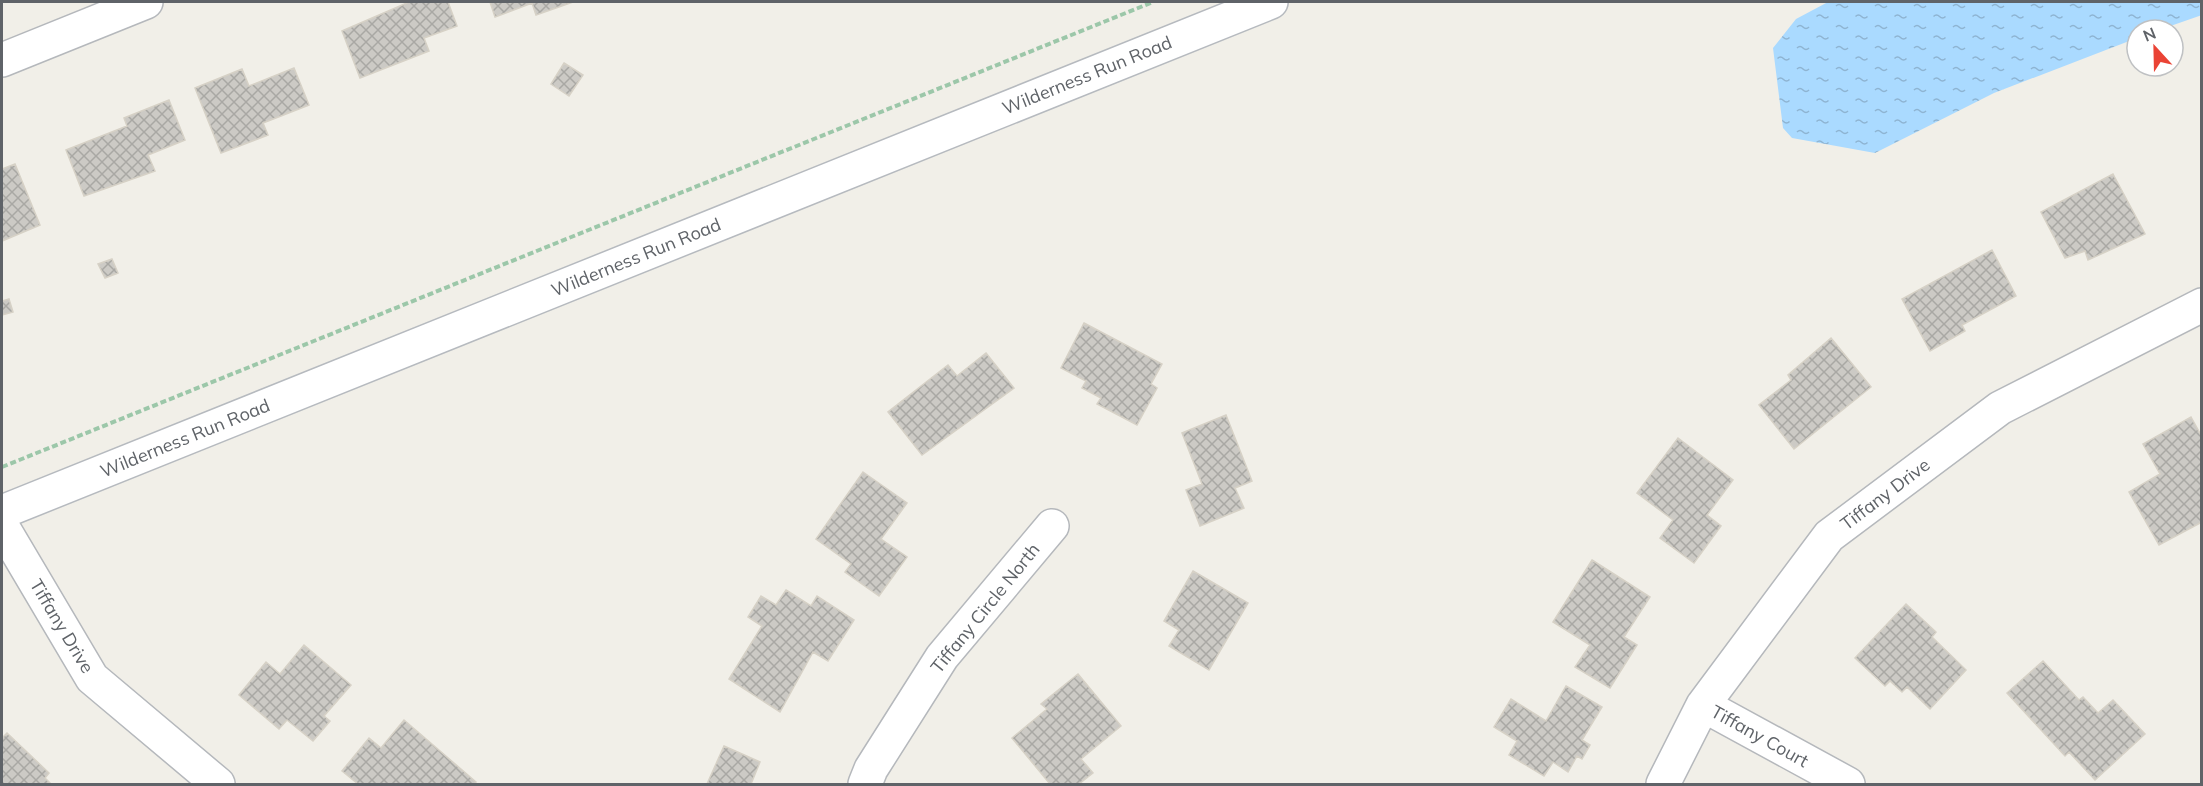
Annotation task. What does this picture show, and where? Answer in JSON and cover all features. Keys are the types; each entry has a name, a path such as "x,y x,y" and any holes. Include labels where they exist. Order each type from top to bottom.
{"street":[{"path":"2,60 146,2"},
{"name":"Wilderness Run Road","path":"2,512 1270,2"},
{"name":"Tiffany Drive","path":"1662,784 1703,705 1829,536 2000,408 2202,305"},
{"name":"Tiffany Drive","path":"2,526 92,678 218,784"},
{"name":"Tiffany Circle North","path":"864,784 871,769 942,657 1052,526"},
{"name":"Tiffany Court","path":"1703,705 1848,784"}],"path":[{"path":"2,467 1153,2"}],"water":[{"path":"1828,2 2201,2 2202,15 2185,21 2185,18 2125,18 2125,43 1994,93 1875,153 1792,138 1783,128 1773,48 1796,19"}],"building":[{"path":"409,2 448,2 457,26 424,38 429,51 360,78 342,31"},
{"path":"490,2 573,2 536,15 532,3 495,17"},
{"path":"564,63 583,75 569,96 551,84"},
{"path":"294,68 309,105 263,123 268,135 221,153 195,88 242,69 249,86"},
{"path":"169,100 185,140 148,155 155,171 84,196 66,150 127,126 124,118"},
{"path":"15,164 40,225 2,241 2,169"},
{"path":"2113,174 2145,234 2088,260 2085,251 2065,258 2041,212"},
{"path":"1992,250 2016,296 1962,325 1965,331 1930,351 1902,299"},
{"path":"112,259 118,273 105,278 98,264"},
{"path":"9,299 13,312 2,315 2,301"},
{"path":"1084,323 1162,364 1151,384 1157,388 1137,425 1097,404 1101,398 1082,388 1086,381 1061,368"},
{"path":"1831,338 1871,387 1794,449 1759,405 1791,380 1788,375"},
{"path":"986,353 1014,388 922,455 888,412 948,365 957,376"},
{"path":"1226,415 1252,481 1235,488 1244,508 1200,526 1186,490 1202,484 1182,433"},
{"path":"2191,417 2202,437 2202,522 2159,545 2129,492 2160,474 2143,444"},
{"path":"1678,438 1733,480 1707,515 1721,526 1694,563 1660,538 1673,520 1637,493"},
{"path":"863,472 907,503 881,539 907,557 879,596 845,572 851,564 816,539"},
{"path":"1592,560 1650,597 1624,637 1637,645 1610,688 1575,667 1590,645 1553,622"},
{"path":"1193,571 1248,603 1209,670 1169,646 1179,630 1164,621"},
{"path":"786,590 811,606 817,596 854,620 828,661 813,652 780,712 729,679 762,626 748,617 761,596 776,605"},
{"path":"1906,604 1936,632 1932,637 1966,670 1930,709 1907,687 1902,692 1890,681 1885,686 1855,658"},
{"path":"304,645 351,685 324,716 330,721 313,741 287,720 279,729 239,695 266,662 280,674"},
{"path":"2043,661 2079,700 2083,697 2098,713 2113,700 2145,734 2095,780 2069,752 2065,756 2007,693"},
{"path":"1078,674 1121,726 1081,759 1093,773 1079,784 1050,784 1012,738 1047,709 1041,704"},
{"path":"1566,686 1602,707 1582,740 1590,745 1582,759 1577,756 1568,772 1553,762 1544,776 1509,755 1517,741 1494,727 1511,699 1546,721"},
{"path":"404,720 476,782 474,784 358,784 342,771 369,738 381,748"},
{"path":"7,733 49,773 45,778 51,784 2,784 2,738"},
{"path":"724,746 760,762 751,784 707,784"}]}
